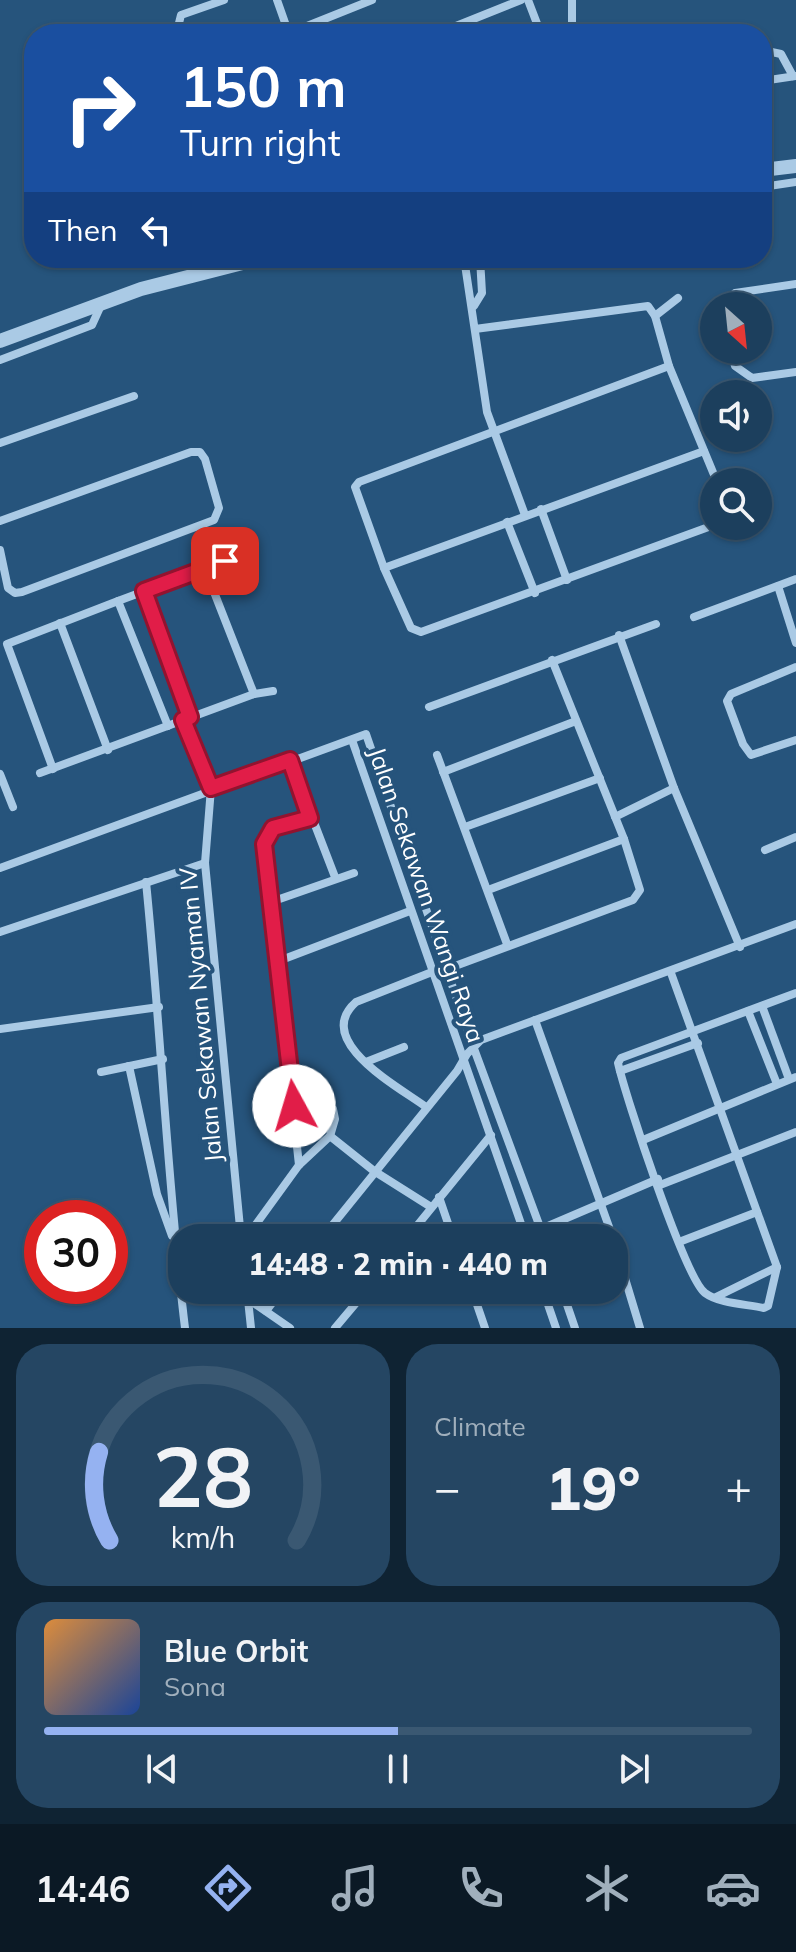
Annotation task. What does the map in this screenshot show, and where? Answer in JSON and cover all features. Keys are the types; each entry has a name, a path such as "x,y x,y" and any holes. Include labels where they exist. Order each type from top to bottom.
{"street":[{"path":"179,24 181,15 224,0"},
{"path":"277,0 285,24"},
{"path":"313,24 372,0"},
{"path":"461,24 521,0"},
{"path":"528,0 537,24"},
{"path":"572,0 572,24"},
{"path":"772,52 781,54 795,76 772,79"},
{"path":"772,169 796,166"},
{"path":"772,186 796,182"},
{"path":"0,341 102,302 226,268"},
{"path":"465,268 467,295 474,306 480,384 493,434 525,515"},
{"path":"474,306 482,293 481,268"},
{"path":"742,292 796,284"},
{"path":"655,316 678,298"},
{"path":"0,360 92,325 102,302"},
{"path":"475,329 642,304 655,316 669,366 700,441"},
{"path":"734,364 752,378 796,372"},
{"path":"669,366 359,482 355,487 384,568 411,628 421,632 535,593 700,530"},
{"path":"0,443 134,396"},
{"path":"0,521 191,452 200,452 205,459 219,508 214,520 22,592 11,592 3,583 0,550"},
{"path":"384,568 701,452"},
{"path":"541,509 567,580"},
{"path":"507,522 535,593"},
{"path":"53,769 7,644 244,554"},
{"path":"205,569 254,694"},
{"path":"694,617 796,579"},
{"path":"778,586 796,643"},
{"path":"144,591 211,788"},
{"path":"118,601 168,726"},
{"path":"60,623 108,750"},
{"path":"429,707 656,624"},
{"path":"619,635 674,788 740,947"},
{"path":"447,969 507,944 633,900 640,890 624,839 552,660"},
{"path":"796,667 731,694 727,701 743,744 751,755 796,740"},
{"path":"40,773 254,694 273,691"},
{"path":"443,772 576,721"},
{"name":"Jalan Sekawan Wangi Raya","path":"521,1224 352,740 366,734 473,1046 540,1224"},
{"path":"0,868 211,788 352,740"},
{"path":"437,755 507,944"},
{"path":"290,760 335,877"},
{"path":"0,774 5,797 13,807"},
{"path":"465,827 600,778"},
{"name":"Jalan Sekawan Nyaman IV","path":"211,788 205,863 243,1224"},
{"path":"615,817 674,788"},
{"path":"299,1165 265,838 273,828 310,818"},
{"path":"765,850 796,837"},
{"path":"488,890 624,839"},
{"path":"0,932 205,863"},
{"path":"271,902 335,877 354,873"},
{"path":"146,882 159,1007 173,1224"},
{"path":"276,962 410,911"},
{"path":"333,1224 473,1046 535,1020 671,973 794,925 796,938"},
{"path":"426,1107 366,1062 348,1046 345,1037 347,1010 356,1002 432,972"},
{"path":"671,973 695,1031 777,1267 767,1308 715,1298 697,1283 643,1140 620,1071 621,1058 695,1031 796,993"},
{"path":"643,1140 792,1078 762,1006"},
{"path":"0,1029 159,1007"},
{"path":"748,1011 777,1084"},
{"path":"535,1020 608,1224"},
{"path":"620,1071 698,1043"},
{"path":"366,1062 404,1047"},
{"path":"101,1072 163,1059"},
{"path":"129,1066 154,1185 168,1225"},
{"path":"255,1224 299,1165 330,1136 335,1119 333,1109 291,1077"},
{"path":"561,1224 602,1203 796,1132"},
{"path":"418,1224 491,1135"},
{"path":"330,1136 374,1171 431,1207"},
{"path":"439,1197 448,1224"},
{"path":"679,1242 757,1212"},
{"path":"715,1298 777,1267"},
{"path":"628,1289 640,1328"},
{"path":"182,1304 185,1328"},
{"path":"249,1304 251,1328"},
{"path":"259,1304 290,1328"},
{"path":"266,1311 271,1304"},
{"path":"335,1328 355,1304"},
{"path":"477,1304 485,1328"},
{"path":"548,1304 556,1328"},
{"path":"567,1304 575,1328"},
{"path":"270,1328 279,1321"}],"route":[{"path":"225,561 144,591 190,717 183,720 211,788 290,760 310,818 273,828 264,844 294,1106"}]}
